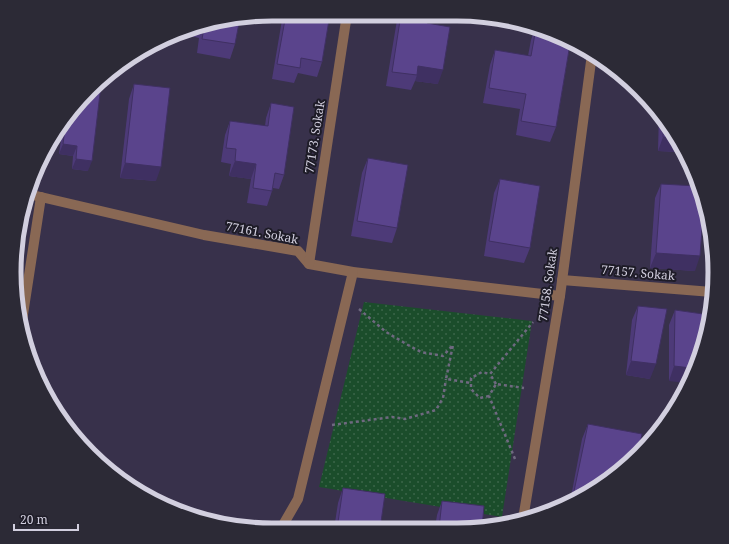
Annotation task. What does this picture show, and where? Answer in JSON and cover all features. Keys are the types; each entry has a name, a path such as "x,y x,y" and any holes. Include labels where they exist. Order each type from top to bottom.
{"street":[{"name":"77173. Sokak","path":"310,264 346,21"},
{"name":"77158. Sokak","path":"524,514 560,296 591,60"},
{"name":"77161. Sokak","path":"33,195 204,235 298,251 310,264"},
{"path":"24,309 41,197"},
{"path":"310,264 353,272 560,296"},
{"path":"284,523 298,499 353,272"},
{"name":"77157. Sokak","path":"562,280 707,292"}],"path":[{"path":"316,427 392,417 405,419 436,410 443,398 453,345 443,356 421,352 386,332 347,299"},
{"path":"490,374 533,322"},
{"path":"482,372 490,374 496,384 489,396 480,398 470,389 471,378 482,372"},
{"path":"446,379 471,383"},
{"path":"496,384 524,388"},
{"path":"489,396 515,459"}],"green space":[{"path":"364,302 532,321 502,517 319,487"}],"building":[{"path":"285,21 329,21 322,62 301,58 300,68 277,64"},
{"path":"400,21 427,21 427,23 450,27 443,70 418,66 417,75 392,72"},
{"path":"239,23 235,44 202,39 204,31"},
{"path":"535,33 569,48 556,127 521,121 526,94 489,88 495,50 531,56"},
{"path":"134,84 170,88 161,167 125,163"},
{"path":"100,90 92,161 76,159 77,146 63,144 65,131 83,107"},
{"path":"271,103 294,107 284,175 275,173 272,191 253,188 256,164 235,161 236,149 226,148 230,121 268,126"},
{"path":"663,129 668,137 663,137"},
{"path":"368,158 408,165 397,228 357,221"},
{"path":"500,179 540,186 530,248 489,241"},
{"path":"661,184 693,186 703,221 700,256 656,253"},
{"path":"638,306 667,309 656,364 631,361"},
{"path":"675,310 704,314 695,353 689,368 674,366"},
{"path":"588,424 642,434 640,443 622,461 596,481 573,494"},
{"path":"343,488 385,494 381,523 338,523"},
{"path":"442,501 484,506 483,521 440,523"}]}
